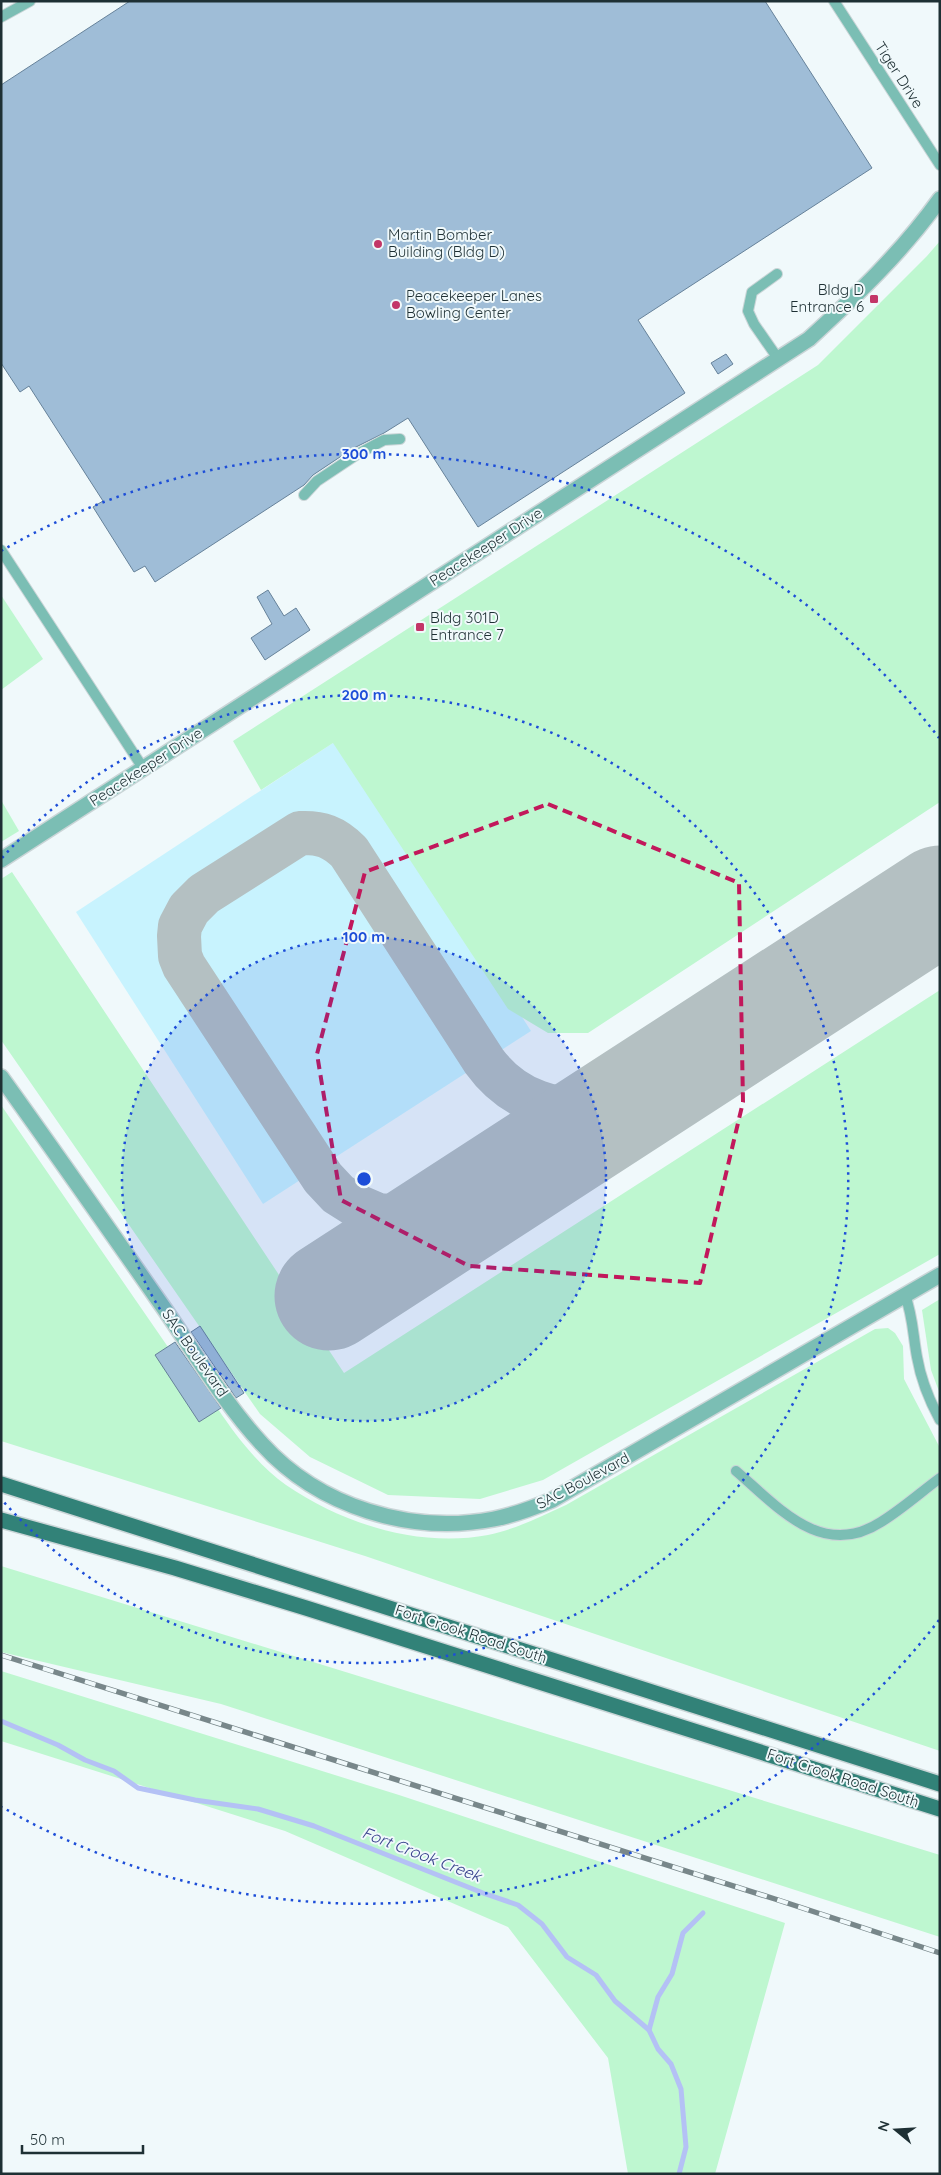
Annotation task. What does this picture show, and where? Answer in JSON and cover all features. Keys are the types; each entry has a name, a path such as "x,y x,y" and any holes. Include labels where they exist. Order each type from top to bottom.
{"main road":[{"name":"Fort Crook Road South","path":"1,1484 940,1784"},
{"path":"1,1510 174,1568"},
{"name":"Fort Crook Road South","path":"1,1520 174,1568 940,1809"}],"street":[{"name":"Peacekeeper Drive","path":"1,860 809,339 876,276 902,248 940,199"},
{"name":"SAC Boulevard","path":"1,1077 253,1434 275,1457 314,1486 339,1500 379,1514 420,1522 470,1523 521,1513 592,1478 940,1275"}],"lane":[{"path":"1,17 30,1"},
{"name":"Tiger Drive","path":"834,1 940,165"},
{"path":"777,274 752,292 748,311 754,324 779,360"},
{"path":"304,495 317,481 356,455 384,440 400,439"},
{"path":"1,550 143,768"},
{"path":"905,1295 912,1313 917,1358 922,1378 928,1399 940,1420"},
{"path":"736,1471 797,1522 816,1532 839,1536 859,1532 880,1523 940,1478"}],"highlighted area":[{"path":"548,804 739,883 743,1102 700,1283 469,1266 341,1200 317,1054 365,872"}],"shaded area":[{"path":"342,737 531,1031 263,1204 76,912"}],"green space":[{"path":"940,241 940,802 588,1033 548,1033 508,1009 333,743 261,790 233,741 818,365"},
{"path":"1,595 43,659 1,690"},
{"path":"1,800 19,831 1,842"},
{"path":"12,872 344,1373 940,990 940,1254 543,1480 480,1499 388,1495 310,1457 260,1414 1,1040 1,879"},
{"path":"1,1105 168,1347 156,1355 199,1422 218,1409 249,1450 276,1478 308,1499 332,1511 382,1530 435,1538 462,1538 488,1535 528,1522 566,1505 875,1329 888,1328 895,1333 903,1346 904,1379 940,1448 940,1751 365,1556 1,1441"},
{"path":"940,1299 940,1394 931,1370 922,1310"},
{"path":"1,1566 940,1855 940,1937 221,1704 1,1652"},
{"path":"1,1671 399,1795 785,1923 715,2174 628,2174 608,2058 508,1927 285,1831 1,1741"}],"building":[{"name":"Martin Bomber Building (Bldg D)","path":"130,1 765,1 872,168 638,320 685,393 478,527 408,418 352,449 313,475 304,485 155,582 145,566 134,572 93,507 103,501 29,386 20,392 1,363 1,85"},
{"path":"726,354 733,364 718,374 711,363"},
{"path":"268,590 284,616 296,608 310,630 265,660 251,638 272,624 257,597"},
{"path":"200,1326 244,1393 236,1398 191,1332"},
{"path":"175,1342 221,1408 199,1422 155,1355"}],"waterway":[{"name":"Fort Crook Creek","path":"1,1721 58,1745 85,1760 114,1771 138,1788 195,1800 258,1809 314,1826 518,1905 542,1924 567,1957 596,1975 615,2001 649,2030 658,2049 671,2064 681,2089 686,2147 679,2174"},
{"path":"649,2030 658,1997 672,1974 683,1933 703,1913"}],"taxiway":[{"path":"477,1200 441,1213 416,1219 378,1215 357,1206 338,1194 323,1178 184,966 180,956 180,926 189,909 204,894 300,833 314,833 327,836 349,852 484,1061 495,1075 508,1086 538,1102 554,1107 571,1109 606,1106 643,1092"}],"runway":[{"path":"329,1296 940,900"}],"railway":[{"path":"1,1655 775,1899 940,1953"}],"place":[{"name":"Martin Bomber Building (Bldg D)","path":"378,244"},
{"name":"Bldg D Entrance 6","path":"874,299"},
{"name":"Peacekeeper Lanes Bowling Center","path":"396,305"},
{"name":"Bldg 301D Entrance 7","path":"420,627"}]}
